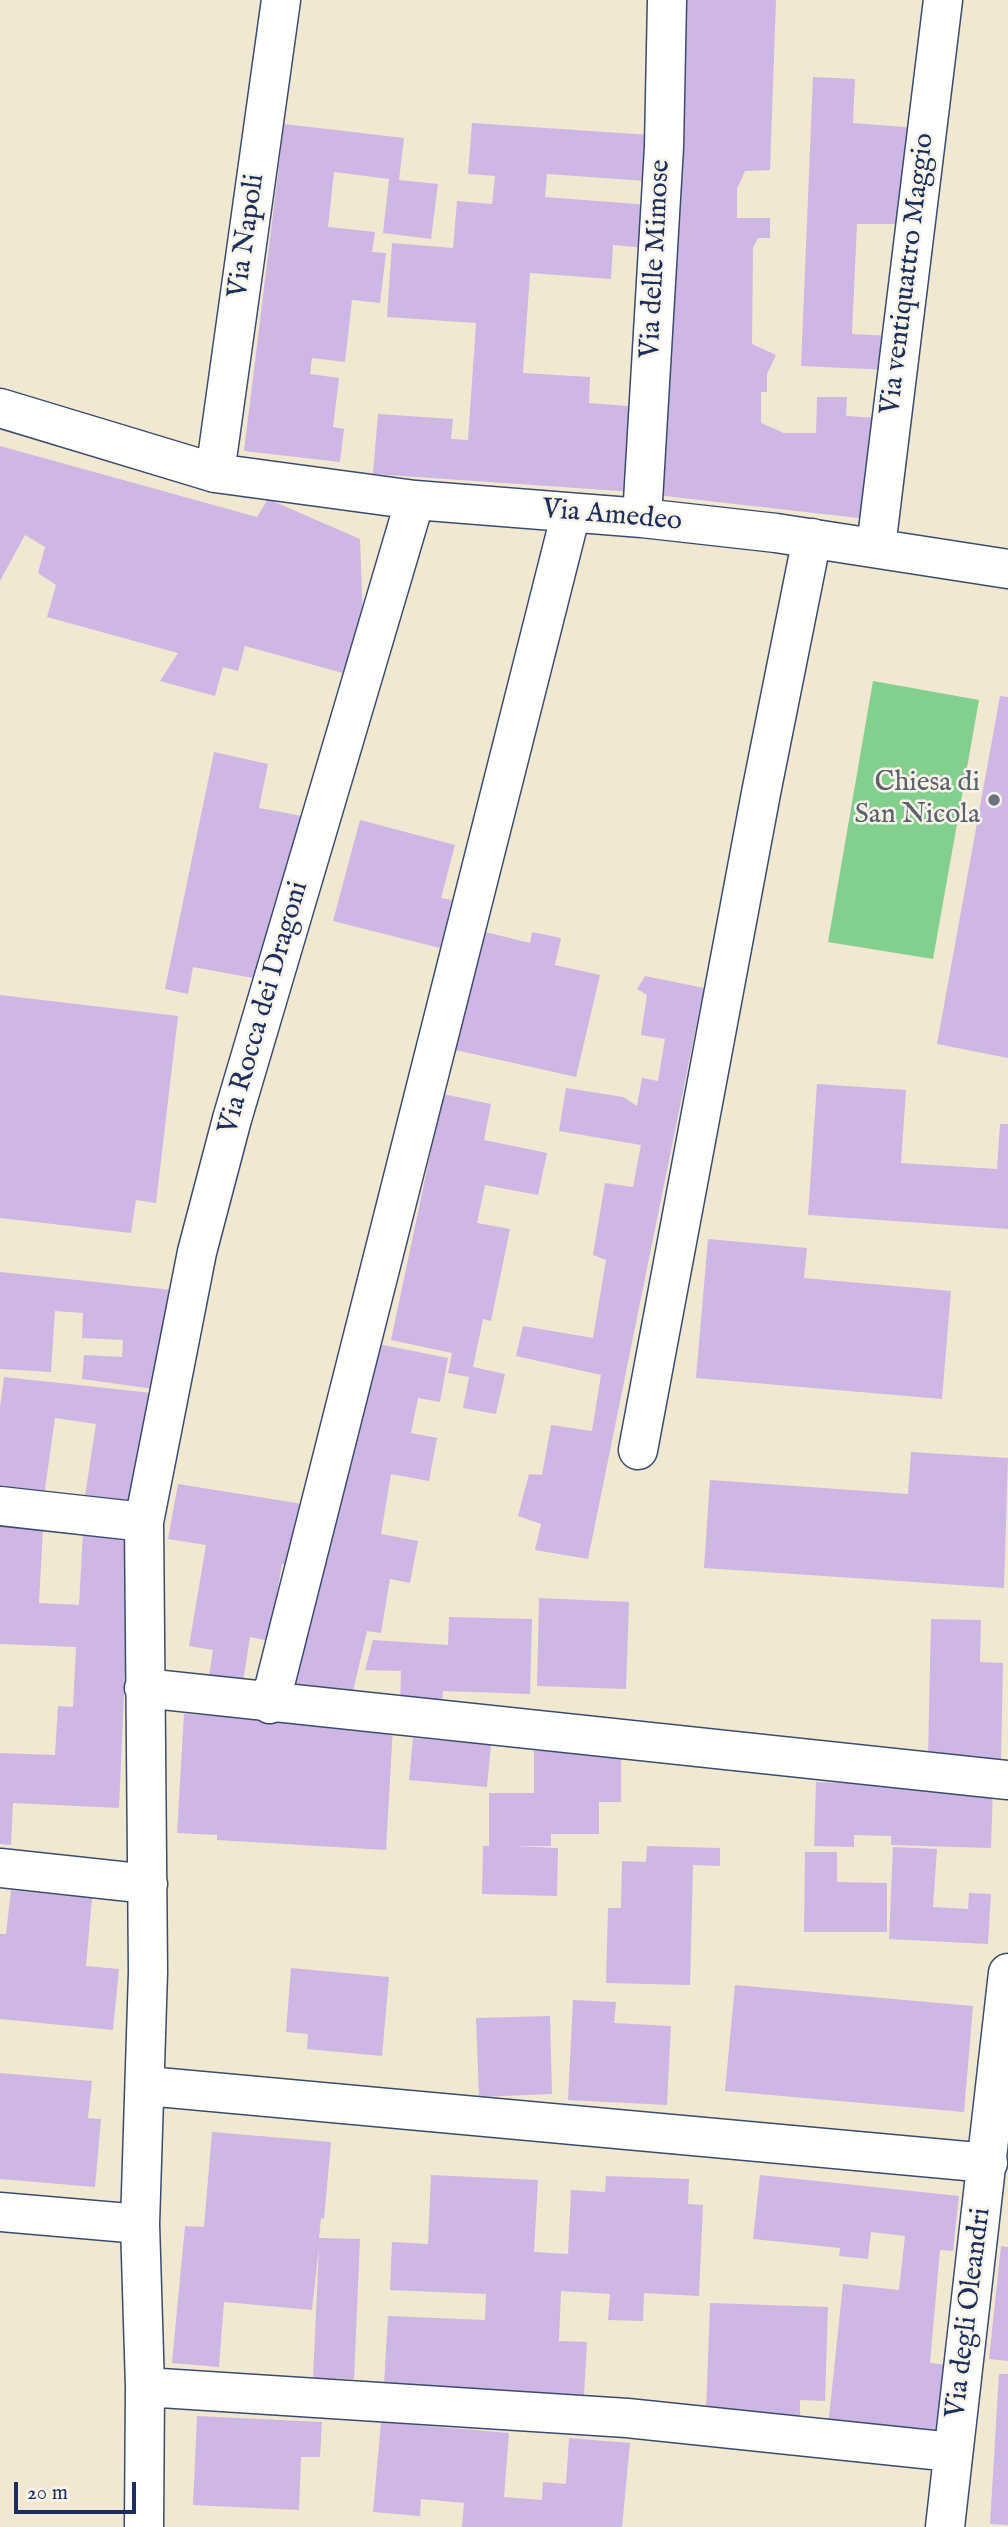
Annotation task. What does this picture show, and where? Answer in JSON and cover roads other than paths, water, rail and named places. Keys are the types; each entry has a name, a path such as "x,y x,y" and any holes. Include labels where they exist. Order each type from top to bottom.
{"street":[{"name":"Via Napoli","path":"215,473 281,0"},
{"name":"Via delle Mimose","path":"642,518 664,147 667,0"},
{"name":"Via ventiquattro Maggio","path":"876,547 943,0"},
{"name":"Via Amedeo","path":"0,408 215,473 415,500 642,518 812,538 1008,569"},
{"name":"Via Rocca dei Dragoni","path":"144,2527 145,2387 140,2224 147,2086 148,1884 144,1522 197,1252 218,1172 415,500"},
{"path":"270,1704 571,513"},
{"path":"638,1450 761,793 812,538"},
{"path":"0,1506 144,1522"},
{"path":"144,1688 270,1704 1008,1780"},
{"path":"0,1868 148,1884"},
{"name":"Via degli Oleandri","path":"945,2527 952,2452 995,2227 988,2163 1008,1973"},
{"path":"147,2086 988,2163"},
{"path":"0,2212 140,2224"},
{"path":"145,2387 627,2418 952,2452"}],"place":[{"name":"Chiesa di San Nicola","path":"994,800"}]}
